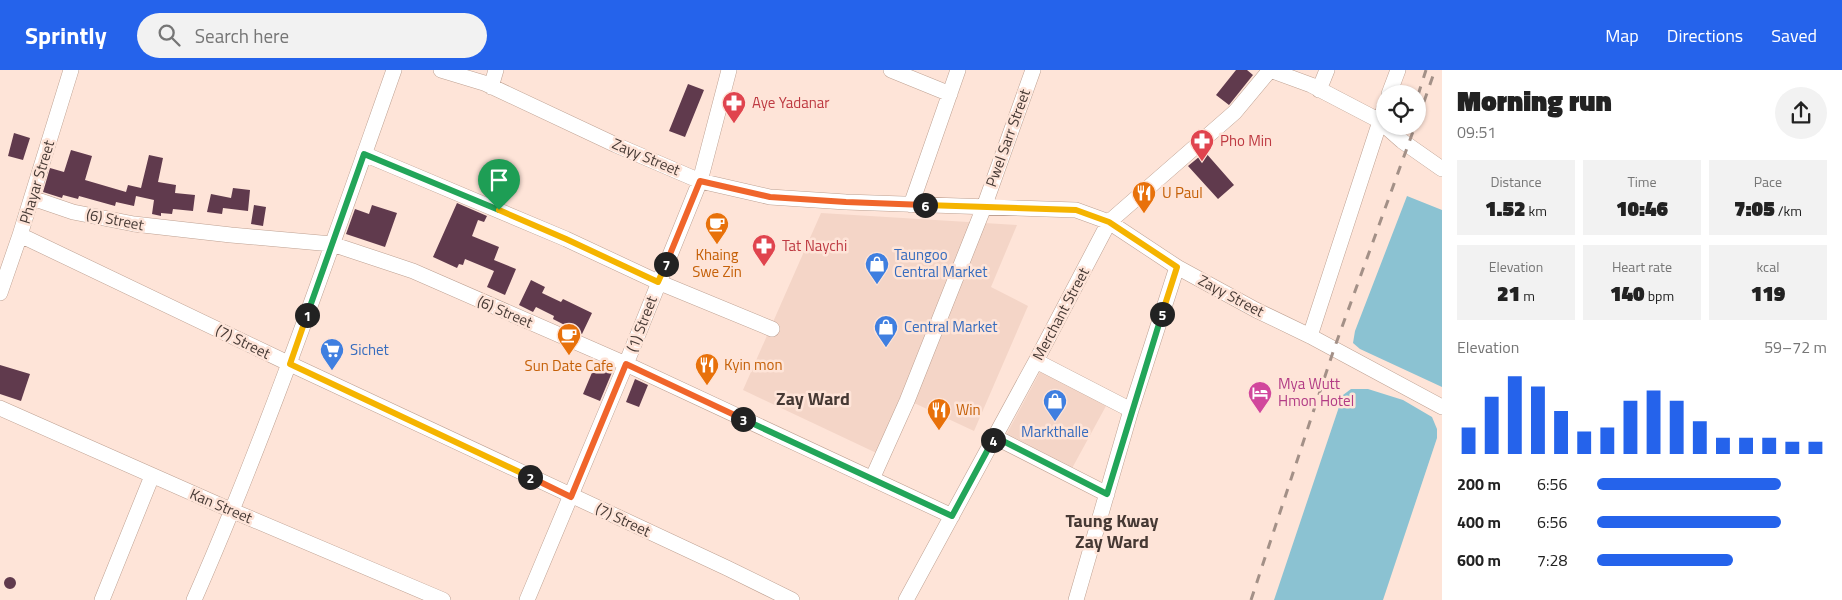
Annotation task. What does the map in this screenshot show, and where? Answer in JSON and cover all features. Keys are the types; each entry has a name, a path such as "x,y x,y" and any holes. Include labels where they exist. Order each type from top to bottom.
{"street":[{"name":"Phayar Street","path":"0,293 32,198 71,70"},
{"path":"194,600 233,512 290,364 394,70"},
{"name":"Zayy Street","path":"441,70 491,87 616,145 700,181 770,197 846,202 1076,210 1109,222 1177,267 1442,407"},
{"path":"491,87 496,70"},
{"name":"(1) Street","path":"527,600 700,181 729,70"},
{"path":"891,70 950,94"},
{"path":"911,204 958,70"},
{"name":"Pwel Sarr Street","path":"872,479 907,401 984,207 1033,70"},
{"path":"1270,70 1319,90 1376,120"},
{"name":"Merchant Street","path":"906,600 1109,222 1235,112 1270,70"},
{"path":"1319,90 1326,70"},
{"path":"1392,85 1398,70"},
{"path":"1310,336 1379,135"},
{"path":"1395,135 1442,169"},
{"path":"364,154 566,239 658,282 772,328"},
{"name":"(6) Street","path":"32,198 73,212 134,224 332,244 413,271 626,364 952,516"},
{"name":"(7) Street","path":"20,235 792,600"},
{"path":"1076,600 1131,410 1177,267"},
{"path":"1036,361 1131,410"},
{"name":"Kan Street","path":"0,408 412,594 443,600"},
{"path":"995,437 1107,494"},
{"path":"102,600 152,476"}],"shaded area":[{"name":"Central Market","path":"821,213 1017,225 991,287 1028,306 974,431 912,402 887,458 743,390"},
{"name":"Markthalle","path":"1041,370 1106,406 1070,472 1005,437"}],"water":[{"path":"1407,196 1442,210 1442,387 1360,349 1353,343 1355,331"},
{"path":"1351,389 1368,389 1403,400 1432,417 1437,429 1437,438 1383,600 1274,600 1343,395"}],"building":[{"path":"1236,70 1247,70 1253,75 1229,105 1216,95"},
{"path":"688,84 704,90 685,137 669,131"},
{"path":"14,133 30,138 23,160 8,156"},
{"path":"71,150 92,156 85,180 126,192 128,185 141,188 149,155 163,158 158,182 176,185 175,193 195,195 193,211 173,209 172,214 161,213 161,216 152,214 154,200 136,196 134,206 116,202 115,206 79,196 78,199 63,195 62,198 43,192 50,168 64,172"},
{"path":"1205,152 1234,185 1218,199 1188,166"},
{"path":"233,188 250,190 248,211 223,208 222,214 207,212 211,194 231,198"},
{"path":"457,203 487,216 484,222 478,220 472,236 499,247 494,260 516,269 505,295 487,287 494,271 465,259 463,265 459,264 457,268 433,257"},
{"path":"254,205 266,207 263,226 251,224"},
{"path":"372,205 397,213 385,247 346,234 355,209 369,214"},
{"path":"531,280 545,287 542,293 561,302 563,299 592,313 582,334 553,319 554,316 536,307 533,312 519,305"},
{"path":"596,363 613,370 600,401 583,394"},
{"path":"0,365 30,374 21,401 0,394"},
{"path":"635,379 648,385 639,407 626,402"},
{"path":"8,577 12,577 16,583 12,589 8,589 4,585 4,581"}],"railway":[{"path":"1421,85 1426,70"},
{"path":"1426,96 1435,70"},
{"path":"1251,600 1334,349 1412,135"}],"place":[{"name":"Aye Yadanar","path":"734,124"},
{"name":"Pho Min","path":"1202,162"},
{"name":"U Paul","path":"1144,214"},
{"name":"Khaing Swe Zin","path":"717,245"},
{"name":"Tat Naychi","path":"764,267"},
{"name":"Taungoo Central Market","path":"877,285"},
{"name":"Central Market","path":"886,348"},
{"name":"Sun Date Cafe","path":"569,356"},
{"name":"Sichet","path":"332,371"},
{"name":"Kyin mon","path":"707,386"},
{"name":"Mya Wutt Hmon Hotel","path":"1260,414"},
{"name":"Markthalle","path":"1055,422"},
{"name":"Win","path":"939,431"}],"district":[{"name":"Zay Ward","path":"813,399"},
{"name":"Taung Kway Zay Ward","path":"1112,531"}],"route":[{"path":"364,154 499,210 658,282 700,181 770,197 846,202 1076,210 1109,222 1177,267 1131,410 1107,494 995,437 952,516 626,364 571,497 290,364 364,154"}]}
